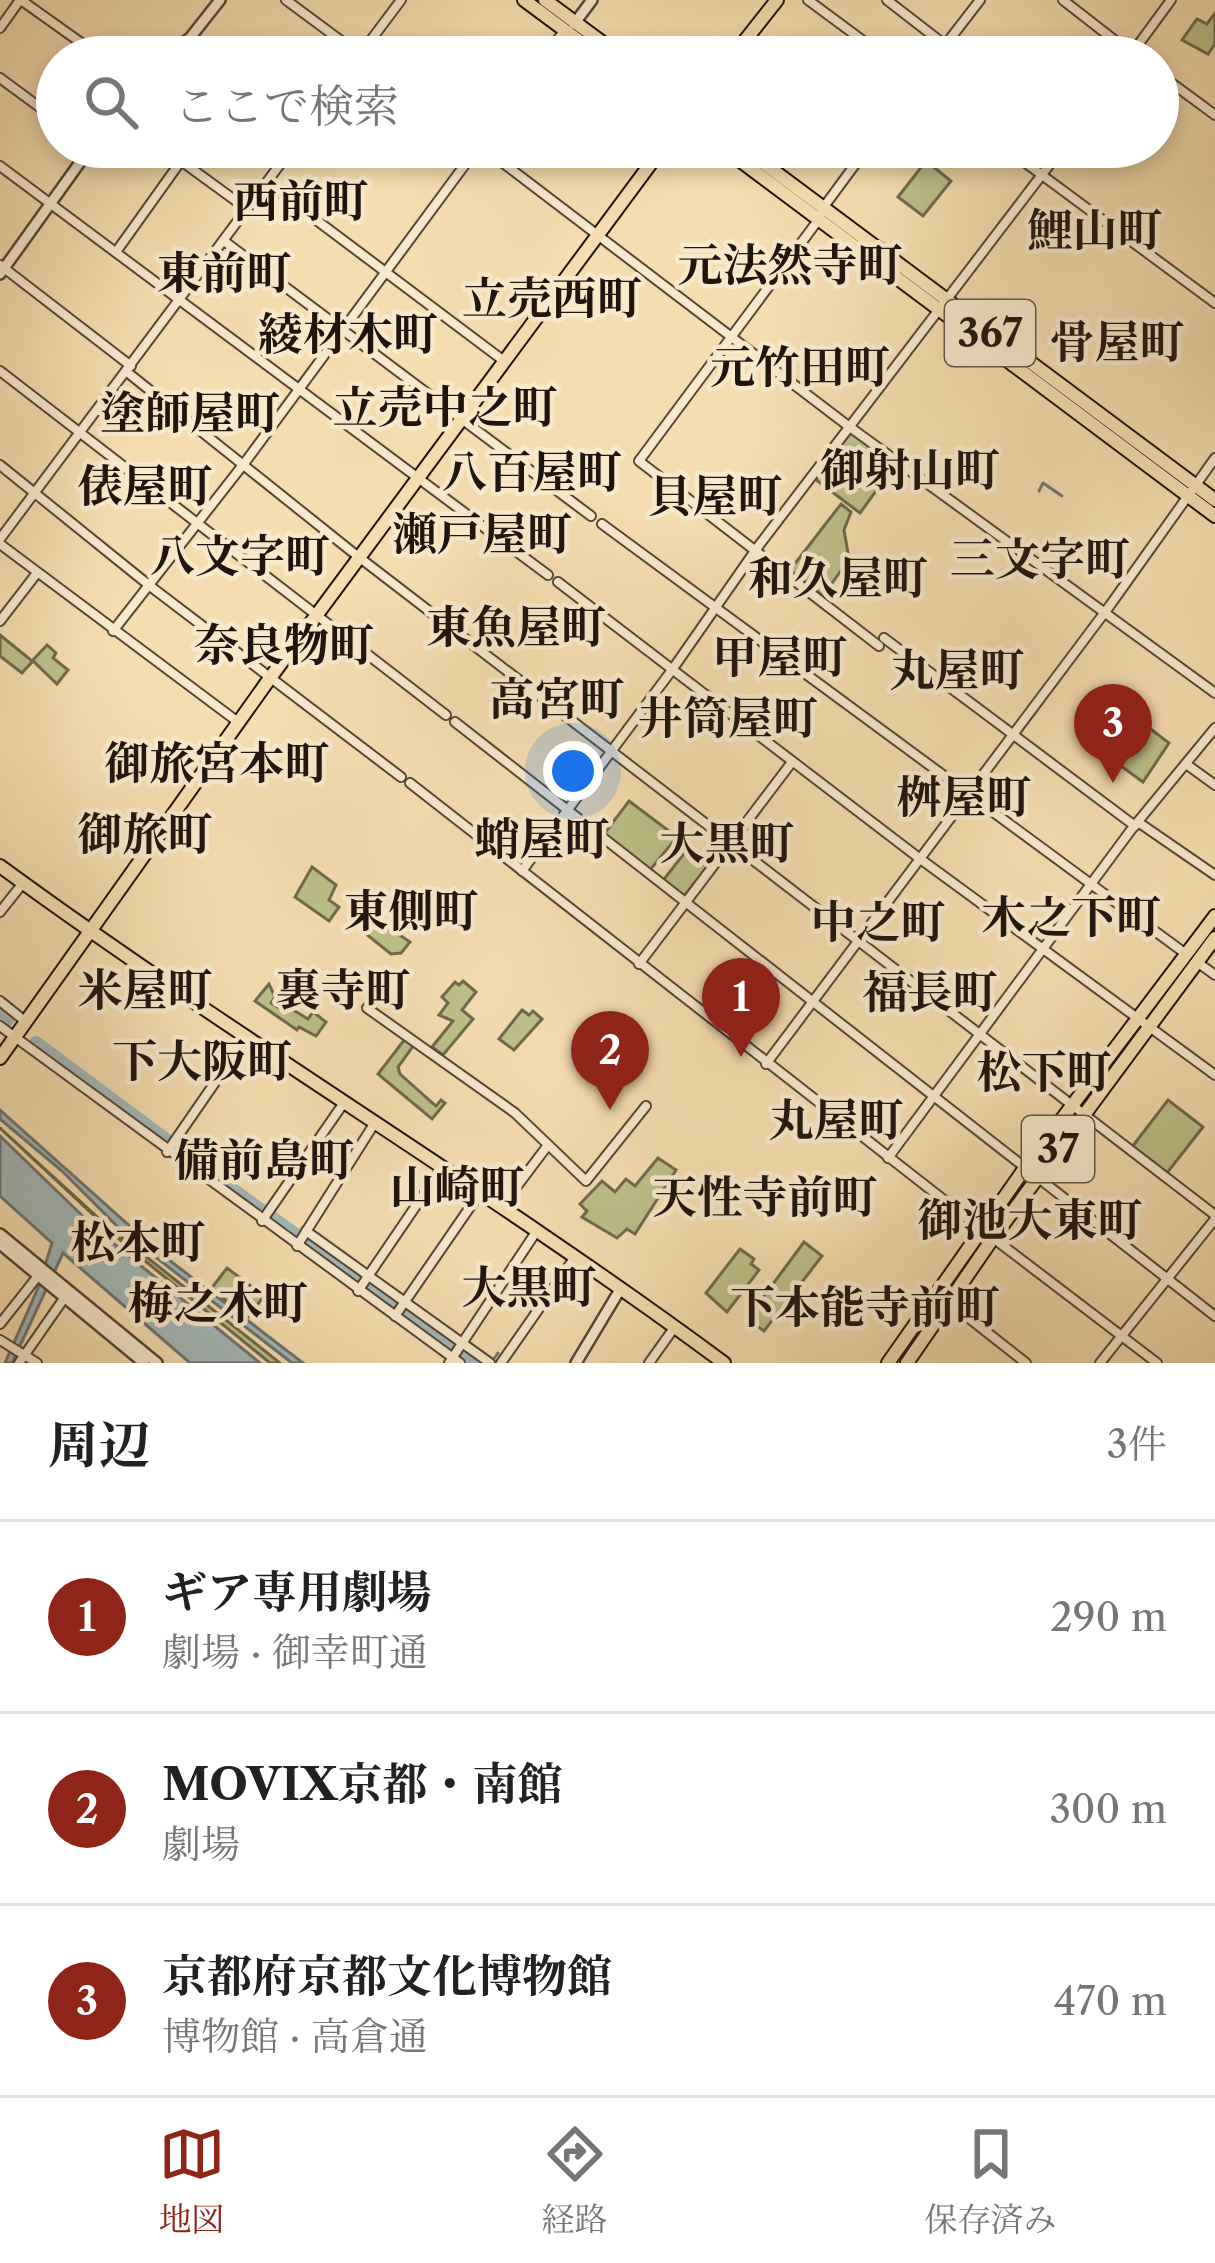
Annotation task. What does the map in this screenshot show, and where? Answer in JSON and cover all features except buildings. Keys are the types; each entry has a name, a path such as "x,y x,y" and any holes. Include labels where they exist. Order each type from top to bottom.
{"main road":[{"path":"524,0 587,36"},
{"path":"545,0 580,36"},
{"path":"749,36 777,0"},
{"path":"0,1058 270,678 647,168"},
{"name":"367","path":"753,168 1192,491 1215,516"},
{"name":"367","path":"767,168 821,214"},
{"name":"367","path":"1192,491 1215,500"},
{"path":"0,866 245,1039 621,1288 675,1326 703,1354 724,1363"},
{"name":"37","path":"888,1363 935,1292 1037,1178 1077,1112 1191,958 1215,916"},
{"name":"37","path":"1191,958 1215,938"},
{"name":"37","path":"907,1363 1025,1168 1077,1112"}],"street":[{"path":"0,28 21,0 72,36"},
{"path":"192,36 220,0"},
{"path":"286,0 334,36"},
{"path":"375,36 401,0"},
{"path":"562,36 592,0"},
{"path":"808,0 857,36"},
{"path":"887,0 933,36"},
{"path":"952,36 980,0"},
{"path":"1063,0 1107,36"},
{"path":"1146,36 1171,0"},
{"path":"0,78 36,105"},
{"path":"1179,89 1215,115"},
{"path":"0,166 548,575"},
{"path":"76,168 1,269 359,557 1215,1217 1100,1363"},
{"path":"116,253 176,168"},
{"path":"191,168 248,209"},
{"path":"238,722 0,542 277,168"},
{"path":"113,631 464,168"},
{"path":"508,168 1215,693"},
{"path":"853,168 639,461 881,642 1215,875"},
{"path":"1032,168 1215,303"},
{"path":"522,872 755,551 1048,168"},
{"path":"267,182 504,361"},
{"path":"224,241 591,516"},
{"path":"0,371 1215,1316"},
{"path":"766,1064 1215,458"},
{"path":"0,465 150,586 1157,1363"},
{"path":"602,524 1215,975"},
{"path":"0,621 38,573"},
{"path":"558,582 919,858 1215,1075"},
{"path":"888,1158 1136,824 1215,728"},
{"path":"639,964 792,762"},
{"path":"1186,764 1215,785"},
{"path":"0,912 23,883"},
{"path":"0,1001 26,1022"},
{"path":"367,1008 475,1082 586,1181 646,1106"},
{"path":"0,1026 172,1144 456,1354 490,1363"},
{"path":"172,1144 245,1039"},
{"path":"266,1217 343,1103"},
{"path":"302,1239 374,1124"},
{"path":"500,1208 548,1145"},
{"path":"364,1283 441,1168"},
{"path":"400,1310 479,1194"},
{"path":"456,1354 536,1232"},
{"path":"0,1234 157,1363"},
{"path":"302,1239 456,1354"},
{"path":"0,1244 144,1363"},
{"path":"501,1363 574,1257"},
{"path":"0,1324 38,1276"},
{"path":"576,1363 621,1288"},
{"path":"935,1292 1026,1363"},
{"path":"19,1355 64,1297"},
{"path":"649,1363 675,1326"},
{"path":"0,1340 37,1363"}],"green space":[{"path":"1215,13 1215,44 1208,54 1182,40 1197,19 1207,24"},
{"path":"921,168 935,168 951,181 923,216 898,197"},
{"path":"851,432 895,465 860,513 815,479"},
{"path":"841,504 851,512 844,530 849,559 823,596 790,570"},
{"path":"0,635 32,661 47,645 56,653 53,658 68,670 57,684 33,661 22,673 0,656"},
{"path":"1135,717 1169,743 1143,782 1099,750 1120,722 1127,727"},
{"path":"629,801 677,837 650,870 604,834"},
{"path":"686,851 707,867 682,899 661,883"},
{"path":"312,867 336,885 329,900 339,907 329,921 295,897"},
{"path":"372,916 410,942 401,953 391,954 361,930"},
{"path":"463,981 476,992 462,1010 473,1019 443,1055 432,1047 453,1021 439,1015 448,1003 442,997 455,982"},
{"path":"269,984 275,997 271,1003 281,1009 285,1005 308,1019 313,1012 326,1022 316,1036 297,1030 255,1001"},
{"path":"522,1010 529,1015 533,1011 542,1019 514,1050 499,1039"},
{"path":"405,1039 414,1045 398,1067 400,1074 436,1106 441,1100 445,1103 432,1119 378,1074"},
{"path":"1168,1100 1203,1127 1167,1173 1132,1147"},
{"path":"0,1128 105,1224 280,1363 270,1363 128,1247"},
{"path":"658,1158 676,1170 635,1234 627,1229 617,1238 582,1217 587,1211 580,1204 602,1181 615,1192 626,1179 635,1186"},
{"path":"804,1242 822,1256 764,1331 747,1319"},
{"path":"740,1249 754,1259 751,1264 759,1270 727,1312 706,1293"},
{"path":"227,1268 264,1296 248,1317 211,1289"}],"shaded area":[{"path":"0,1110 160,1253 303,1363 292,1363 122,1231 62,1171 0,1119"},
{"path":"0,1136 96,1229 260,1363 190,1363 63,1253 12,1363 5,1363 52,1243 0,1196"}],"waterway":[{"path":"1039,491 1043,483 1062,496"},
{"path":"0,1015 7,1020"},
{"path":"36,1043 476,1363"},
{"path":"493,1360 498,1353"}],"place":[{"name":"京都府京都文化博物館","path":"1113,783"},
{"name":"ギア専用劇場","path":"741,1057"},
{"name":"MOVIX京都・南館","path":"610,1110"}],"district":[{"name":"西前町","path":"301,201"},
{"name":"鯉山町","path":"1095,230"},
{"name":"元法然寺町","path":"790,265"},
{"name":"東前町","path":"224,273"},
{"name":"立売西町","path":"552,298"},
{"name":"綾材木町","path":"348,334"},
{"name":"骨屋町","path":"1117,342"},
{"name":"元竹田町","path":"800,367"},
{"name":"立売中之町","path":"445,407"},
{"name":"塗師屋町","path":"190,413"},
{"name":"御射山町","path":"910,470"},
{"name":"八百屋町","path":"532,472"},
{"name":"俵屋町","path":"145,486"},
{"name":"貝屋町","path":"715,496"},
{"name":"瀬戸屋町","path":"482,534"},
{"name":"八文字町","path":"240,556"},
{"name":"三文字町","path":"1040,559"},
{"name":"和久屋町","path":"838,578"},
{"name":"東魚屋町","path":"516,627"},
{"name":"奈良物町","path":"284,645"},
{"name":"甲屋町","path":"780,657"},
{"name":"丸屋町","path":"957,670"},
{"name":"高宮町","path":"557,699"},
{"name":"井筒屋町","path":"728,718"},
{"name":"御旅宮本町","path":"217,763"},
{"name":"桝屋町","path":"964,797"},
{"name":"御旅町","path":"145,834"},
{"name":"蛸屋町","path":"542,839"},
{"name":"大黒町","path":"727,843"},
{"name":"東側町","path":"411,911"},
{"name":"木之下町","path":"1071,917"},
{"name":"中之町","path":"878,922"},
{"name":"米屋町","path":"145,990"},
{"name":"裏寺町","path":"343,990"},
{"name":"福長町","path":"930,992"},
{"name":"下大阪町","path":"202,1061"},
{"name":"松下町","path":"1044,1072"},
{"name":"丸屋町","path":"836,1120"},
{"name":"備前島町","path":"264,1160"},
{"name":"山崎町","path":"457,1187"},
{"name":"天性寺前町","path":"765,1197"},
{"name":"御池大東町","path":"1030,1220"},
{"name":"松本町","path":"138,1242"},
{"name":"大黒町","path":"529,1287"},
{"name":"梅之木町","path":"218,1303"},
{"name":"下本能寺前町","path":"865,1307"}]}
